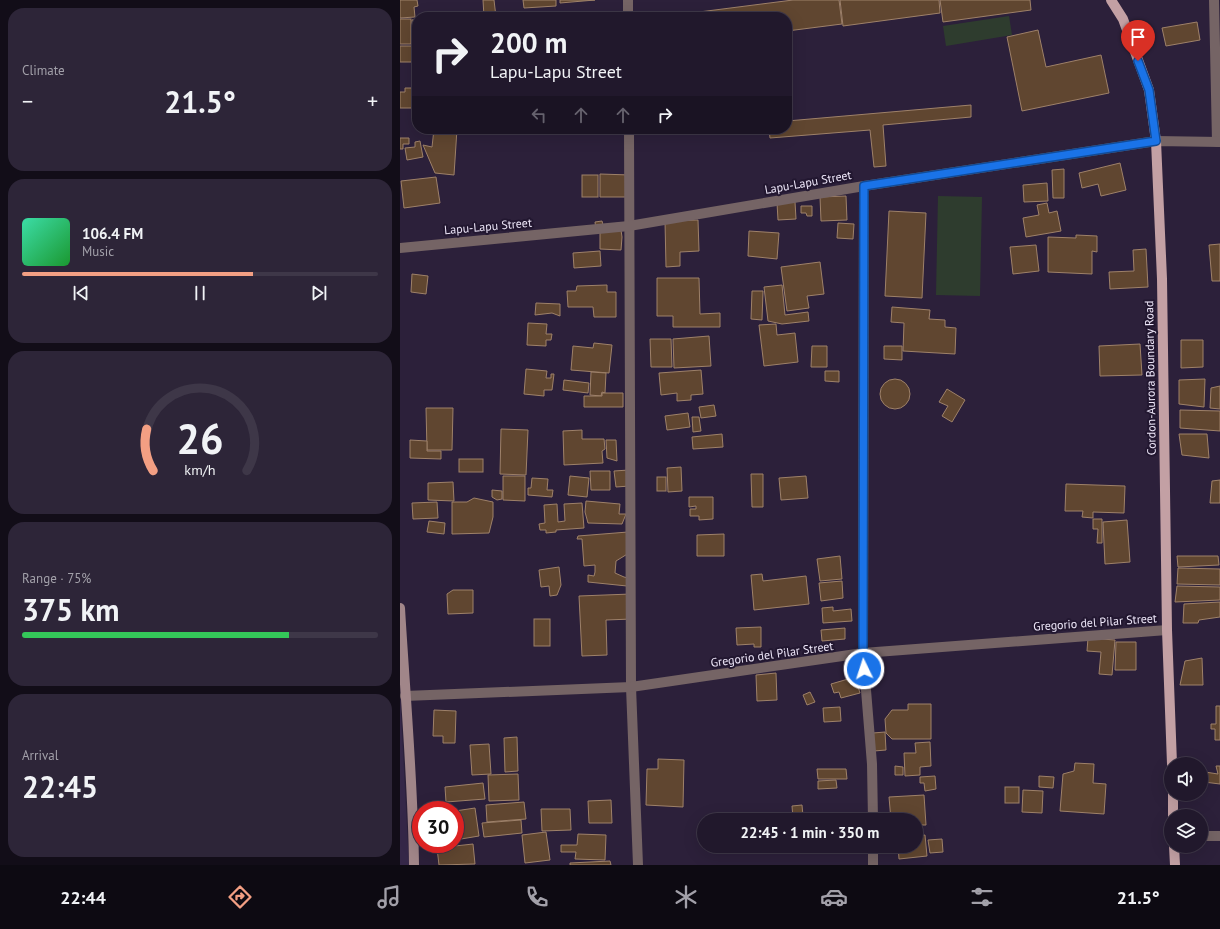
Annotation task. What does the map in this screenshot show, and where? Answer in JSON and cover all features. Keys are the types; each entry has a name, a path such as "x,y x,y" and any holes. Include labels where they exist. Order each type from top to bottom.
{"main road":[{"name":"Cordon-Aurora Boundary Road","path":"1111,0 1123,19 1149,90 1156,141 1162,279 1167,630 1172,757"},
{"path":"1174,853 1175,865"}],"street":[{"path":"628,0 628,12"},
{"path":"1214,0 1218,142"},
{"path":"629,134 631,687 638,865"},
{"name":"Lapu-Lapu Street","path":"400,248 629,226 864,186 1156,141 1218,142"},
{"path":"864,186 863,653 872,764 873,813"},
{"path":"400,608 413,814 414,865"},
{"name":"Gregorio del Pilar Street","path":"405,696 631,687 863,653 1167,630"},
{"path":"1208,836 1220,836"},
{"path":"873,853 873,865"}],"shaded area":[{"path":"400,695 409,865 400,865"}],"green space":[{"path":"1009,16 1012,35 946,46 943,26"},
{"path":"938,196 982,197 980,296 936,295"}],"building":[{"path":"400,0 417,0 418,6 414,7 414,12 412,12 412,17 400,18"},
{"path":"483,0 494,0 495,12 484,12"},
{"path":"523,0 556,0 556,6 524,8"},
{"path":"560,0 595,0 560,3"},
{"path":"793,0 839,0 842,24 792,30 792,12 699,12"},
{"path":"840,0 939,0 940,13 843,26"},
{"path":"940,0 1030,0 1031,10 943,22"},
{"path":"400,19 411,19 411,44 400,44"},
{"path":"1197,22 1200,40 1166,46 1162,28"},
{"path":"1038,30 1046,67 1101,55 1109,93 1022,111 1007,37"},
{"path":"400,46 412,46 412,62 400,62"},
{"path":"405,88 412,88 412,108 400,108 400,92 405,92"},
{"path":"971,105 971,117 883,125 886,166 874,167 870,130 770,138 770,134 792,134 792,121"},
{"path":"433,134 457,134 454,175 435,173 423,145 432,147"},
{"path":"400,138 409,138 409,144 403,144 403,149 400,149"},
{"path":"420,141 423,157 407,160 405,148 415,147 415,142"},
{"path":"1120,163 1126,190 1101,196 1098,184 1082,188 1079,173"},
{"path":"1064,169 1064,198 1053,198 1052,170"},
{"path":"600,174 630,175 630,197 600,197"},
{"path":"582,175 598,175 598,197 582,197"},
{"path":"436,177 440,203 404,208 401,181"},
{"path":"1047,183 1048,201 1024,202 1023,185"},
{"path":"846,196 847,220 821,221 820,197"},
{"path":"795,202 796,219 778,220 777,203"},
{"path":"1047,203 1049,213 1057,211 1061,231 1026,237 1023,218 1039,215 1037,205"},
{"path":"801,206 812,206 812,216 807,216 806,213 801,213"},
{"path":"889,211 926,213 922,298 885,296"},
{"path":"698,220 699,251 680,252 680,266 666,267 665,221"},
{"path":"602,221 603,225 620,223 622,237 621,250 600,249 600,229 596,230 595,222"},
{"path":"838,223 854,224 853,239 837,238"},
{"path":"749,231 779,233 777,259 748,256"},
{"path":"1076,235 1097,236 1097,252 1092,251 1092,274 1048,272 1048,237 1076,238"},
{"path":"1220,244 1220,281 1212,281 1209,245"},
{"path":"1036,245 1039,271 1013,274 1010,247"},
{"path":"1146,249 1148,287 1110,289 1109,272 1134,271 1133,250"},
{"path":"600,251 601,266 574,268 573,253"},
{"path":"820,262 824,294 807,296 809,308 787,311 781,267"},
{"path":"412,274 428,276 426,294 411,292"},
{"path":"657,278 699,278 700,314 720,313 720,327 673,327 673,316 657,316"},
{"path":"607,285 607,292 616,292 616,317 594,317 593,307 568,307 567,291 576,291 577,286"},
{"path":"782,285 785,315 808,312 809,321 782,324 768,321 764,287"},
{"path":"752,291 763,291 762,320 751,319"},
{"path":"536,303 560,304 560,316 552,313 535,315"},
{"path":"892,307 930,310 929,319 945,320 945,327 956,328 955,354 903,351 904,323 891,322"},
{"path":"528,323 547,324 546,334 552,334 551,340 546,340 546,346 527,345"},
{"path":"776,324 777,335 795,333 798,362 764,366 759,325"},
{"path":"709,336 711,366 674,368 673,339"},
{"path":"650,339 671,339 672,367 651,367"},
{"path":"1181,340 1203,340 1203,367 1181,368"},
{"path":"594,343 612,345 609,373 571,370 573,346 593,348"},
{"path":"1140,344 1142,375 1100,376 1099,346"},
{"path":"812,346 827,346 827,367 811,367"},
{"path":"884,346 902,346 902,360 884,359"},
{"path":"526,369 547,371 546,378 551,378 551,374 554,374 552,390 544,390 544,396 524,394"},
{"path":"701,370 703,394 691,395 691,400 677,401 677,393 661,395 659,373"},
{"path":"825,371 839,371 839,382 825,381"},
{"path":"591,372 606,373 605,393 602,392 601,396 590,395"},
{"path":"895,379 901,380 909,388 909,400 901,408 895,409 889,408 881,400 880,394 881,388 889,380"},
{"path":"1205,379 1204,407 1179,404 1179,380"},
{"path":"564,380 589,383 588,393 563,390"},
{"path":"1220,386 1220,409 1210,408 1211,388"},
{"path":"947,389 965,400 952,422 942,416 948,406 939,402"},
{"path":"602,393 623,393 623,407 584,407 584,396 602,396"},
{"path":"714,405 716,416 701,418 699,407"},
{"path":"426,408 453,408 452,450 427,450"},
{"path":"1180,410 1220,411 1220,431 1180,428"},
{"path":"688,413 690,427 667,430 665,416"},
{"path":"692,417 699,417 701,431 693,432"},
{"path":"501,429 528,430 526,475 500,474"},
{"path":"582,430 582,439 604,439 605,449 602,451 603,463 564,465 563,431"},
{"path":"722,434 723,447 693,449 692,437"},
{"path":"1179,434 1207,434 1209,458 1182,455"},
{"path":"410,440 427,441 427,451 441,451 441,459 410,458"},
{"path":"606,440 616,440 617,461 607,458"},
{"path":"459,459 483,459 483,472 459,472"},
{"path":"681,467 682,491 668,492 667,468"},
{"path":"629,470 630,486 616,487 614,471"},
{"path":"590,471 610,471 610,490 591,490"},
{"path":"751,474 763,474 763,507 752,507"},
{"path":"503,476 525,476 525,501 503,500"},
{"path":"570,476 589,478 587,497 568,495"},
{"path":"806,476 808,498 781,500 779,478"},
{"path":"657,477 666,477 666,491 657,491"},
{"path":"532,478 548,479 547,490 553,490 552,497 528,495 528,488 531,488"},
{"path":"1220,480 1220,503 1210,503 1212,481"},
{"path":"453,482 454,501 428,500 428,483"},
{"path":"1066,484 1125,486 1124,513 1093,512 1093,518 1082,517 1083,511 1065,511"},
{"path":"492,490 502,491 502,499 497,500 492,497"},
{"path":"689,497 713,497 713,519 699,520 699,516 690,516 690,509 696,509 696,506 689,507"},
{"path":"474,498 493,502 493,517 489,533 452,534 452,502 467,502"},
{"path":"586,501 620,504 619,514 626,514 622,524 588,523 585,512"},
{"path":"437,502 438,518 413,519 412,503"},
{"path":"582,503 584,528 556,530 556,532 546,533 546,530 540,530 539,524 545,523 544,505 557,504 558,522 565,521 564,504"},
{"path":"1093,519 1102,519 1102,543 1097,543 1098,529 1093,529"},
{"path":"1127,520 1130,562 1105,564 1103,522"},
{"path":"429,521 445,523 444,534 427,532"},
{"path":"628,532 629,553 616,561 615,573 628,578 627,586 588,582 588,575 594,576 595,565 584,566 582,539 577,539 578,536"},
{"path":"724,534 724,556 697,556 697,535"},
{"path":"840,556 842,579 820,581 817,559"},
{"path":"1177,556 1218,556 1219,565 1178,567"},
{"path":"559,567 561,585 557,595 550,596 549,586 541,587 539,570"},
{"path":"1178,568 1220,569 1220,585 1177,584"},
{"path":"762,574 763,581 806,576 809,604 754,610 751,575"},
{"path":"842,581 843,598 821,601 819,583"},
{"path":"1177,586 1220,587 1220,600 1175,602"},
{"path":"453,590 473,590 473,613 448,614 447,594"},
{"path":"631,594 632,619 606,620 607,655 582,656 579,596"},
{"path":"1220,602 1220,617 1199,620 1198,623 1183,623 1184,604"},
{"path":"833,607 833,611 851,609 852,621 823,623 822,608"},
{"path":"534,619 550,619 550,646 534,646"},
{"path":"761,627 761,647 754,647 754,644 737,645 736,628"},
{"path":"845,628 845,639 822,641 821,630"},
{"path":"1088,638 1115,640 1112,675 1099,674 1101,652 1087,651"},
{"path":"1116,642 1136,642 1136,670 1115,670"},
{"path":"1202,658 1203,685 1180,685 1185,661"},
{"path":"776,673 777,700 757,701 756,675"},
{"path":"855,677 860,693 841,698 839,692 834,693 831,684"},
{"path":"810,692 815,702 807,705 803,695"},
{"path":"908,704 931,704 931,739 892,739 886,733 885,719 892,710 908,710"},
{"path":"1216,706 1220,706 1220,740 1215,740 1215,729 1211,729 1211,724 1216,724"},
{"path":"840,707 841,721 824,722 823,708"},
{"path":"434,710 456,711 455,743 443,743 443,736 433,736"},
{"path":"885,732 886,750 874,751 873,733"},
{"path":"517,737 518,771 505,772 504,738"},
{"path":"930,742 931,766 920,767 920,775 905,776 904,753 916,753 915,743"},
{"path":"489,744 491,774 472,775 470,745"},
{"path":"658,759 684,760 683,807 646,805 647,769 658,769"},
{"path":"1075,763 1094,764 1093,783 1106,784 1104,814 1060,811 1063,774 1074,771"},
{"path":"895,766 903,767 903,775 895,775"},
{"path":"1216,766 1220,766 1220,784 1208,782 1208,772 1218,774"},
{"path":"817,769 846,769 847,779 818,779"},
{"path":"518,774 519,800 489,801 488,775"},
{"path":"935,776 936,789 925,791 924,783 920,783 920,777"},
{"path":"1039,776 1054,777 1053,788 1039,787"},
{"path":"836,780 837,788 818,789 818,781"},
{"path":"483,783 485,799 446,801 445,787"},
{"path":"1005,787 1019,787 1019,803 1005,803"},
{"path":"1023,790 1043,791 1042,813 1022,812"},
{"path":"924,795 926,825 923,825 923,813 890,813 889,797"},
{"path":"611,800 612,823 589,823 588,801"},
{"path":"524,802 526,819 487,822 486,805"},
{"path":"802,805 803,813 793,813 792,806"},
{"path":"475,808 479,836 464,838 464,810"},
{"path":"541,809 570,809 571,830 542,831"},
{"path":"521,820 522,833 484,837 482,823"},
{"path":"546,832 550,860 525,863 522,835"},
{"path":"578,834 606,835 605,860 575,859 576,852 561,852 561,845 577,845"},
{"path":"923,835 925,835 927,856 899,859 899,853 923,853"},
{"path":"942,839 943,852 930,853 928,840"},
{"path":"473,844 475,864 439,865 438,853 464,853 464,845"},
{"path":"610,861 611,865 570,865 570,863"}],"route":[{"path":"864,669 864,186 1156,141 1149,90 1138,61"}]}
